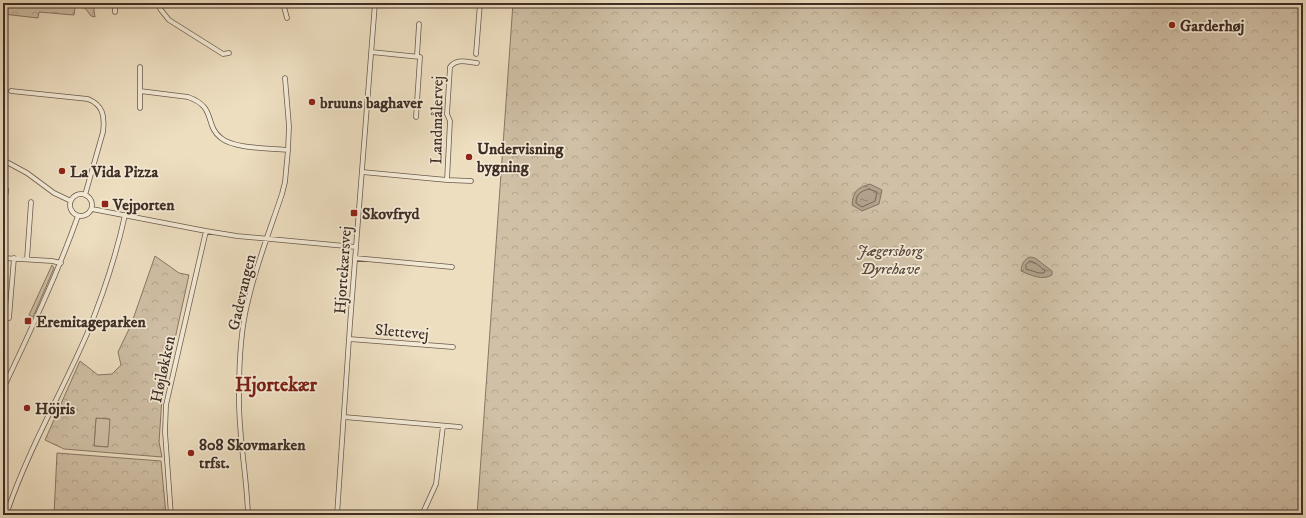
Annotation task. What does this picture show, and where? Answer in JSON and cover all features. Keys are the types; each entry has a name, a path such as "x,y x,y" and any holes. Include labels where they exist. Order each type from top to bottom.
{"street":[{"path":"115,3 115,12"},
{"path":"158,3 161,10 169,20 223,54 229,53"},
{"path":"283,3 287,18"},
{"name":"Hjortekærsvej","path":"337,515 375,3"},
{"path":"476,54 480,3"},
{"path":"416,117 420,57 417,56 419,24"},
{"path":"371,52 417,56"},
{"name":"Landmålervej","path":"447,180 450,121 447,114 450,67 453,62 458,61 477,63"},
{"path":"140,67 140,108"},
{"name":"Gadevangen","path":"248,515 239,423 239,364 247,302 285,182 289,126 285,78"},
{"path":"11,91 88,99 94,101 99,106 103,114 104,127 85,195"},
{"path":"140,91 188,97 202,104 208,112 216,134 229,143 240,146 288,150"},
{"path":"3,160 27,173 54,193 71,201"},
{"name":"Landmålervej","path":"362,172 471,181"},
{"path":"3,215 6,190"},
{"path":"77,195 85,195 91,200 92,209 88,214 82,217 78,216 71,210 70,207 71,201 77,195"},
{"path":"27,259 31,202"},
{"path":"92,209 206,231 267,239 356,247"},
{"path":"6,515 37,440 98,305 115,258 125,215"},
{"path":"3,389 61,263 78,216"},
{"name":"Højløkken","path":"171,515 165,432 166,405 206,231"},
{"path":"3,258 52,261 61,263"},
{"path":"9,318 14,258"},
{"path":"355,258 452,267"},
{"name":"Slettevej","path":"349,339 453,347"},
{"path":"344,416 460,427"},
{"path":"422,515 436,484 443,426"}],"green space":[{"path":"3,3 93,3 95,17 91,16 85,8 75,7 74,15 39,12 38,18 3,14"},
{"name":"Jægersborg Dyrehave","path":"513,3 1303,3 1303,515 477,515"},
{"path":"155,256 179,273 189,275 162,398 159,442 162,457 64,449 45,440 80,361 98,375 112,374 121,365 118,352 131,325","holes":["96,418 110,419 108,447 94,446"]},
{"path":"52,265 54,268 33,317 29,315"},
{"path":"96,418 139,421 137,449 94,446"},
{"path":"57,453 161,461 166,515 54,515"}],"water":[{"path":"870,184 882,190 879,204 862,211 852,205 853,196 856,191"},
{"path":"1030,257 1035,258 1052,271 1052,275 1048,277 1040,277 1021,271 1023,262"}],"place":[{"name":"Garderhøj","path":"1172,25"},
{"name":"bruuns baghaver","path":"312,102"},
{"name":"Undervisning bygning","path":"469,157"},
{"name":"La Vida Pizza","path":"62,171"},
{"name":"Vejporten","path":"105,204"},
{"name":"Skovfryd","path":"354,213"},
{"name":"Eremitageparken","path":"28,321"},
{"name":"Höjris","path":"27,408"},
{"name":"808 Skovmarken trfst.","path":"191,453"}],"district":[{"name":"Hjortekær","path":"276,384"}]}
